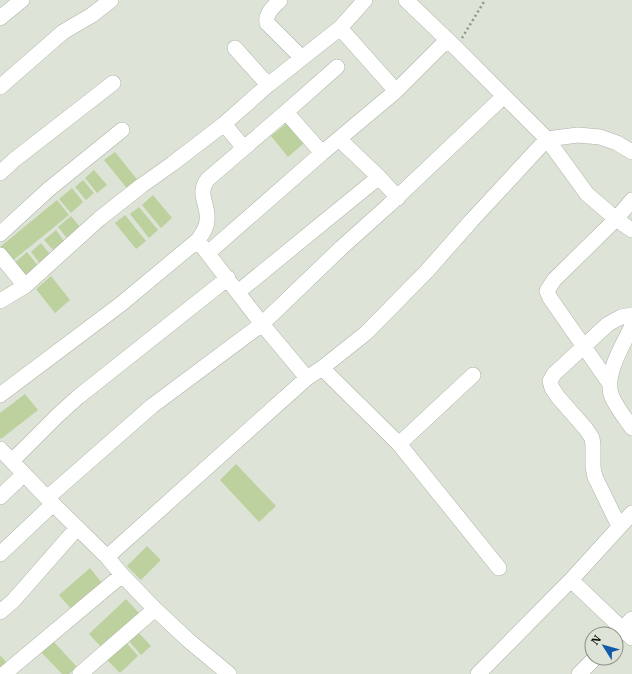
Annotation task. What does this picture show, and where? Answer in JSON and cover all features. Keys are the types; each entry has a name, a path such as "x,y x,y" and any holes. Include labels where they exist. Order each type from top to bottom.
{"street":[{"path":"0,87 63,32 92,15 111,0"},
{"path":"280,0 266,17 267,22 302,58"},
{"path":"0,301 25,286 99,219 224,124 268,85 340,28 365,0"},
{"path":"406,0 547,139 587,194 616,219 632,230"},
{"path":"340,28 396,91"},
{"path":"208,253 322,153 452,44"},
{"path":"234,48 268,85"},
{"path":"0,396 121,304 198,240 206,227 208,218 203,194 204,183 337,67"},
{"path":"0,173 14,160 113,83"},
{"path":"0,554 50,501 152,406 262,324 341,248 398,198 504,96"},
{"path":"286,112 322,153"},
{"path":"224,124 244,148"},
{"path":"0,234 49,189 122,130"},
{"path":"107,557 307,378 366,333 427,271 547,139 578,135 600,137 617,143 632,152"},
{"path":"339,139 379,177 398,198"},
{"path":"238,292 379,177"},
{"path":"610,384 550,298 547,291 554,280 616,219 632,200"},
{"path":"198,240 262,324 307,378"},
{"path":"0,255 25,286"},
{"path":"12,461 56,416 78,397 228,278"},
{"path":"619,526 595,476 593,467 592,438 586,429 558,398 550,381 554,374 608,324 621,317 632,315"},
{"path":"632,326 613,366 610,384 611,395 618,409 632,428"},
{"path":"322,368 399,444 499,568"},
{"path":"399,444 473,375"},
{"path":"0,449 107,557 155,609 188,640 229,674"},
{"path":"0,497 24,474"},
{"path":"478,674 571,580 632,513"},
{"path":"0,612 13,601 77,528"},
{"path":"4,674 122,575"},
{"path":"571,580 626,631"},
{"path":"80,674 155,609"},
{"path":"579,674 586,666"}],"path":[{"path":"452,44 485,0"}],"building":[{"path":"287,123 304,143 288,157 271,136"},
{"path":"115,152 140,183 130,192 104,160"},
{"path":"94,170 107,185 97,193 85,178"},
{"path":"83,180 94,193 86,200 75,187"},
{"path":"72,188 83,202 71,213 59,199"},
{"path":"153,195 172,218 161,228 142,205"},
{"path":"57,200 69,215 11,262 0,247"},
{"path":"139,207 158,230 149,238 130,214"},
{"path":"125,215 146,241 136,249 115,223"},
{"path":"71,216 83,231 70,242 58,227"},
{"path":"56,230 67,245 57,254 44,240"},
{"path":"41,243 53,258 42,266 31,252"},
{"path":"27,252 40,268 25,280 12,265"},
{"path":"51,276 70,300 55,313 36,289"},
{"path":"25,394 38,410 1,439 0,413"},
{"path":"236,464 276,506 259,522 220,480"},
{"path":"147,546 161,560 141,580 127,566"},
{"path":"90,568 102,583 72,610 59,595"},
{"path":"126,599 139,613 102,648 89,634"},
{"path":"137,631 151,646 141,655 128,640"},
{"path":"53,641 77,667 69,674 62,674 41,652"},
{"path":"125,641 138,656 120,673 106,659"},
{"path":"0,655 7,663 0,668"}]}
